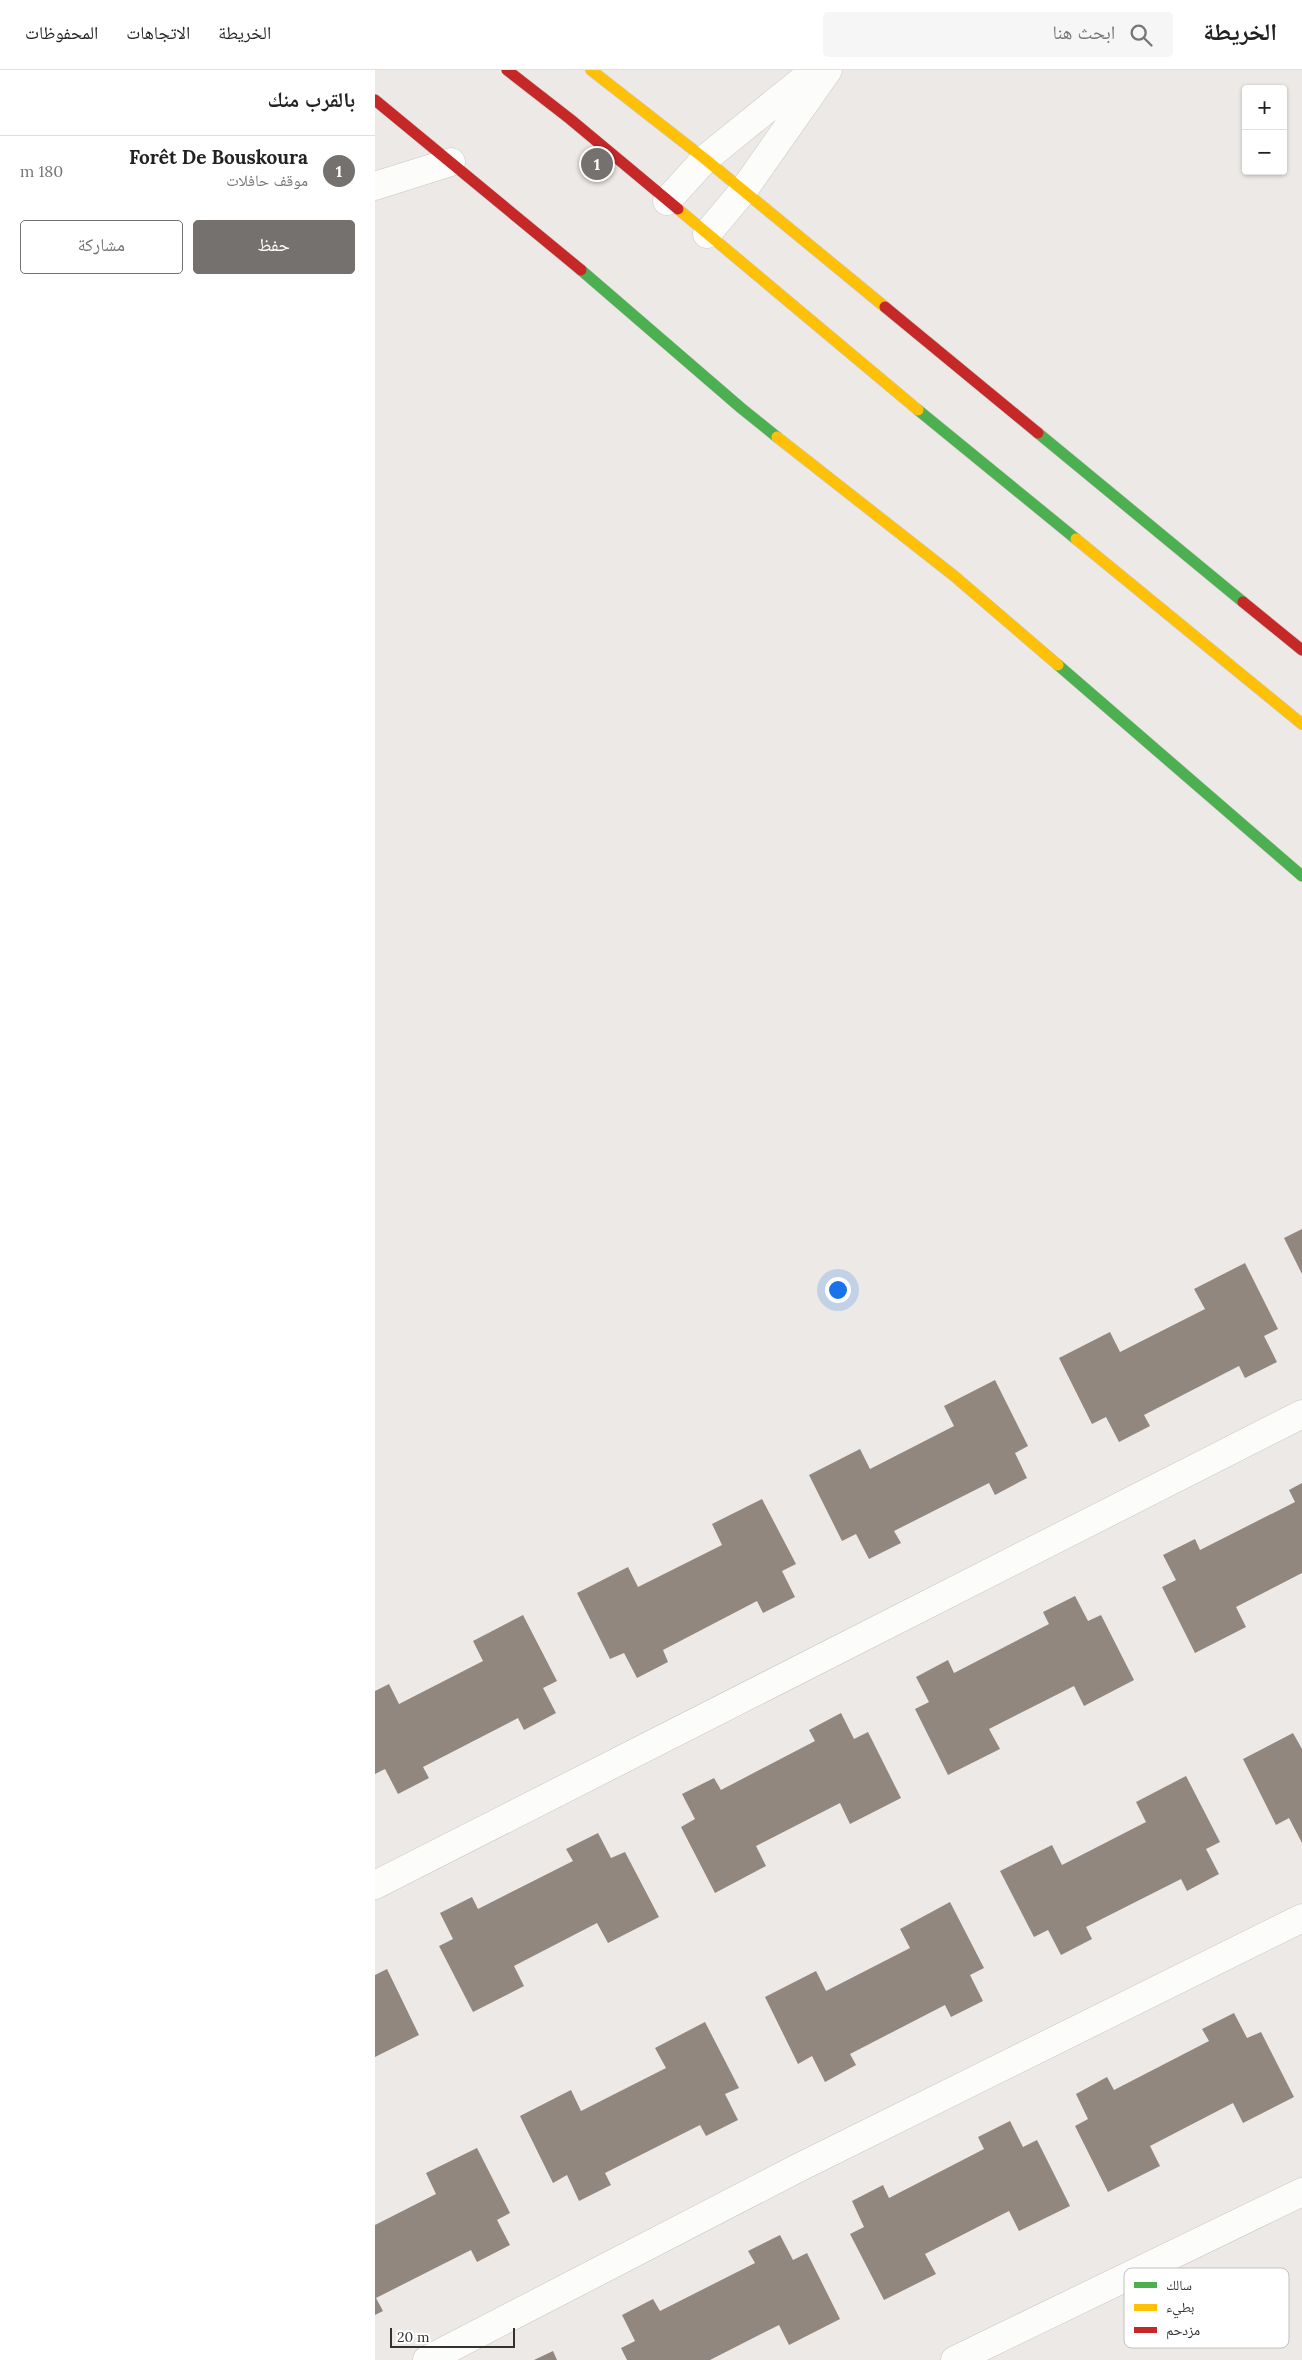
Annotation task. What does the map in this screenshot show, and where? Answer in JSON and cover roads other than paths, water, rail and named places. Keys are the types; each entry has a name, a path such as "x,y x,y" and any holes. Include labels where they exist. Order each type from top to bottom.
{"main road":[{"path":"507,70 571,119 667,202 1302,724"},
{"path":"591,70 705,159 1302,650"},
{"path":"375,100 611,295 741,408 953,574 1302,876"}],"street":[{"path":"667,202 705,159 815,70"},
{"path":"707,234 743,191 828,70"},
{"path":"375,186 451,162"},
{"path":"375,1885 1302,1414"},
{"path":"427,2360 798,2168 1302,1918"},
{"path":"1145,2268 1302,2192"},
{"path":"955,2360 1124,2278"}],"place":[{"name":"Forêt De Bouskoura","path":"597,164"}]}
